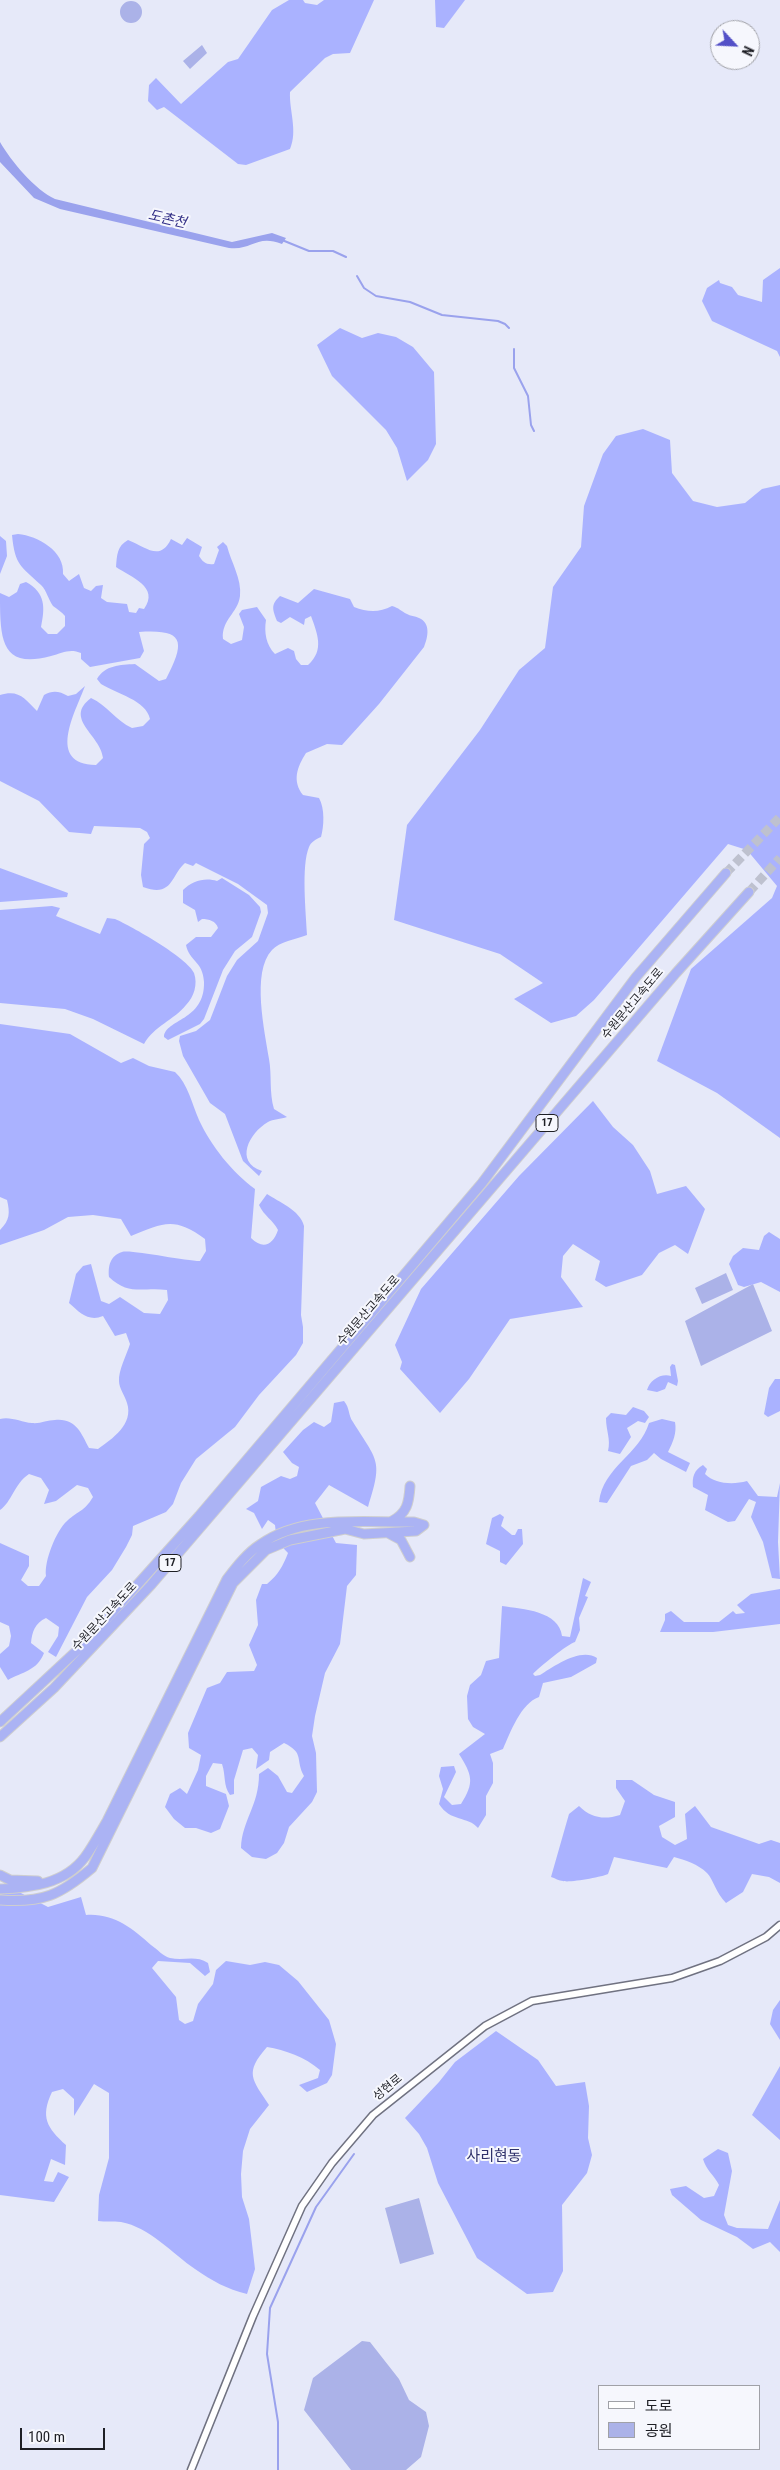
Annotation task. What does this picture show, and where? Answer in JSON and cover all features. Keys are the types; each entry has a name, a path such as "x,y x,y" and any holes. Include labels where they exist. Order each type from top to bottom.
{"highway":[{"name":"수원문산고속도로","path":"0,1722 85,1643 146,1576 325,1368 482,1183 636,977 726,873"},
{"name":"수원문산고속도로","path":"0,1737 14,1726 92,1650 151,1585 676,973 749,892"},
{"path":"389,1522 401,1516 408,1507 410,1486"},
{"path":"0,1889 26,1888 49,1882 58,1878 84,1859 107,1820 227,1579 244,1558 262,1543 283,1532 307,1526 342,1522 414,1522 424,1525 416,1531 388,1533 364,1534 345,1529 290,1540 266,1550 232,1583 92,1868 68,1888 43,1898 19,1901 0,1900"},
{"path":"388,1533 401,1540 410,1557"},
{"path":"0,1743 14,1726"},
{"path":"0,1875 10,1880 32,1882 58,1878"}],"main road":[{"name":"성현로","path":"191,2470 253,2316 302,2206 332,2163 373,2115 485,2026 532,2001 672,1978 720,1960 766,1937 780,1925"}],"green space":[{"path":"131,1 139,4 142,12 139,20 131,23 123,20 120,12 123,4"},
{"path":"202,45 207,53 190,69 183,61"},
{"path":"726,1273 733,1290 702,1304 695,1288"},
{"path":"753,1284 772,1331 701,1366 685,1321"},
{"path":"419,2198 434,2254 400,2264 385,2208"},
{"path":"362,2341 370,2342 399,2379 409,2400 426,2412 429,2426 421,2457 406,2470 351,2470 304,2410 313,2378"}],"shaded area":[{"path":"289,0 303,0 305,3 317,5 324,0 374,0 350,53 333,54 325,58 290,92 293,135 290,149 246,165 238,164 164,107 157,110 148,101 149,85 156,78 181,104 228,62 238,59 272,10"},
{"path":"435,0 465,0 444,28 436,27"},
{"path":"0,142 10,158 24,174 47,195 55,199 232,242 272,233 286,238 282,244 266,241 243,247 229,248 60,209 34,198 0,162"},
{"path":"780,268 780,357 777,351 712,321 702,301 707,288 719,280 720,283 732,287 738,295 762,302 763,280"},
{"path":"340,328 362,338 378,333 396,337 413,347 434,372 436,444 428,460 407,481 397,448 386,430 332,376 317,345"},
{"path":"643,429 670,440 672,473 693,501 717,507 745,503 762,489 780,485 780,1138 717,1093 657,1061 691,969 772,898 777,886 747,850 728,844 594,1000 576,1016 551,1023 514,999 543,983 500,954 394,920 407,825 480,730 519,670 545,648 553,587 581,547 584,506 603,454 616,436"},
{"path":"18,534 42,541 49,546 60,558 63,574 69,581 79,574 84,588 91,591 96,586 103,585 101,598 107,602 127,604 129,612 136,613 139,608 144,609 148,601 148,595 142,584 116,567 118,551 124,542 128,540 152,551 157,551 167,546 171,539 182,545 187,538 202,547 199,556 205,563 214,564 219,550 217,547 223,542 227,546 238,577 240,596 239,602 223,632 223,639 231,644 242,640 244,627 239,614 242,610 257,607 266,620 266,638 275,654 288,648 294,651 296,659 301,665 308,665 316,653 318,641 315,629 311,616 305,619 304,625 290,617 281,623 277,621 273,608 280,596 298,603 314,589 350,599 354,607 364,610 378,611 392,606 408,615 423,620 427,627 427,639 424,647 379,704 342,745 327,744 306,753 298,769 297,779 303,795 319,798 321,802 323,828 321,837 309,847 305,866 307,935 275,947 266,960 262,973 261,1003 270,1065 272,1103 274,1109 287,1117 268,1122 250,1140 247,1147 248,1161 253,1167 262,1171 259,1176 243,1161 225,1114 210,1103 183,1056 179,1041 180,1036 196,1031 210,1020 227,976 237,960 258,941 268,913 267,905 238,884 196,863 193,866 185,863 170,884 160,890 143,887 141,875 144,844 150,838 147,832 140,828 94,826 91,834 69,832 39,801 0,781 0,695 7,693 17,694 37,711 44,695 56,692 68,696 76,694 85,686 71,723 68,747 72,756 81,762 96,765 103,758 101,750 82,720 81,713 83,706 91,698 132,728 143,726 150,719 147,712 137,702 101,684 97,679 100,674 118,665 135,664 159,681 166,679 177,655 177,640 165,633 139,632 144,651 140,658 90,667 81,659 81,653 73,651 34,659 22,658 12,654 6,647 3,636 0,593 9,597 17,592 20,584 26,582 33,586 41,596 43,614 41,627 48,634 57,634 65,626 65,616 53,606 43,587 24,569 17,559 12,535"},
{"path":"0,536 6,541 7,556 0,574"},
{"path":"0,868 68,893 67,897 0,902"},
{"path":"222,878 249,895 260,907 261,912 252,937 235,951 223,970 204,1019 200,1024 168,1040 164,1037 166,1031 192,1012 203,995 203,975 186,945 196,937 211,937 218,928 210,920 202,919 198,922 195,910 183,903 183,890 190,884 199,881 208,879 217,881"},
{"path":"52,906 60,908 56,916 100,934 107,918 115,919 171,951 190,967 194,973 195,986 189,1002 176,1015 153,1032 144,1044 93,1019 65,1009 0,1003 0,910"},
{"path":"0,1024 70,1034 121,1063 133,1058 149,1066 175,1072 186,1088 199,1120 216,1149 230,1167 255,1189 251,1238 260,1244 267,1244 273,1239 278,1230 259,1205 267,1194 294,1211 302,1220 304,1226 301,1315 303,1343 296,1355 259,1395 235,1427 196,1459 181,1483 173,1504 166,1512 133,1526 132,1535 126,1547 112,1570 87,1597 56,1657 48,1652 58,1636 59,1627 46,1618 37,1625 31,1639 31,1643 44,1653 41,1659 29,1670 8,1680 0,1667 0,1654 9,1646 11,1636 9,1626 0,1622 0,1543 29,1556 29,1566 21,1580 28,1586 39,1586 46,1576 49,1555 59,1532 67,1521 84,1508 93,1497 88,1488 77,1485 56,1501 44,1504 49,1490 41,1478 29,1474 0,1510 0,1419 35,1423 55,1420 68,1421 77,1428 89,1448 98,1449 109,1441 125,1424 127,1418 127,1403 120,1386 119,1377 130,1344 126,1333 115,1336 103,1316 98,1318 89,1317 69,1303 76,1274 83,1266 91,1264 101,1301 109,1304 120,1297 144,1313 160,1314 168,1300 167,1290 136,1290 123,1287 109,1277 112,1259 122,1252 127,1252 200,1261 206,1251 205,1239 185,1227 168,1224 160,1225 131,1236 121,1219 93,1215 68,1217 44,1230 0,1245 0,1230 6,1223 9,1213 7,1200 0,1197"},
{"path":"593,1101 613,1127 633,1145 650,1171 657,1194 686,1186 705,1209 688,1254 675,1245 659,1253 642,1275 606,1287 595,1280 600,1261 573,1244 563,1256 561,1277 583,1307 510,1319 469,1379 440,1413 400,1369 402,1362 395,1345 421,1289 519,1176"},
{"path":"769,1232 780,1239 780,1292 761,1282 744,1287 738,1285 729,1264 733,1256 743,1248 759,1250 764,1236"},
{"path":"672,1364 675,1365 677,1386 668,1382 665,1389 657,1392 647,1390 656,1378 667,1375 671,1376 670,1367"},
{"path":"775,1379 780,1379 780,1411 768,1417 764,1414 769,1388"},
{"path":"344,1401 351,1419 373,1454 376,1462 376,1480 368,1507 329,1485 315,1503 336,1543 357,1545 356,1575 347,1586 340,1644 325,1673 315,1716 312,1736 316,1753 317,1792 312,1802 289,1827 284,1843 277,1853 266,1859 252,1857 241,1848 244,1829 254,1804 259,1774 268,1768 278,1776 287,1792 292,1793 304,1776 297,1754 291,1747 284,1743 270,1752 269,1760 256,1769 258,1755 252,1748 243,1750 234,1780 234,1794 230,1795 226,1788 222,1764 213,1763 206,1776 206,1786 226,1794 229,1806 220,1829 211,1833 196,1828 185,1828 174,1819 165,1807 170,1794 180,1788 187,1794 198,1770 201,1755 189,1748 188,1733 207,1688 220,1683 227,1672 254,1671 257,1665 249,1645 258,1625 256,1600 262,1584 267,1584 274,1577 288,1553 278,1540 275,1525 268,1520 262,1529 254,1513 246,1509 258,1501 261,1487 281,1476 290,1479 297,1476 299,1467 292,1463 283,1452 303,1430 314,1422 324,1427 331,1422 334,1403"},
{"path":"633,1407 644,1411 649,1417 645,1423 638,1421 627,1428 631,1437 620,1454 608,1451 606,1418 611,1413 626,1415"},
{"path":"662,1419 675,1422 674,1437 668,1452 690,1463 686,1472 661,1459 654,1453 647,1460 631,1466 607,1503 599,1502 607,1479 638,1444 649,1423"},
{"path":"703,1465 707,1469 705,1474 719,1482 736,1483 747,1481 758,1496 777,1497 780,1483 778,1542 780,1579 772,1578 763,1542 751,1517 756,1502 749,1499 735,1521 728,1522 705,1510 708,1495 693,1487 693,1477"},
{"path":"500,1514 504,1517 501,1526 512,1535 515,1535 518,1529 522,1529 523,1544 506,1565 500,1562 500,1551 486,1544 492,1518"},
{"path":"583,1578 591,1582 585,1596 588,1597 579,1618 580,1630 575,1642 560,1651 533,1674 535,1676 540,1675 576,1656 591,1655 597,1658 596,1663 571,1677 543,1683 539,1697 527,1705 522,1712 503,1749 490,1754 493,1763 493,1783 486,1796 486,1815 478,1828 474,1824 448,1814 439,1804 443,1789 439,1776 441,1767 454,1766 456,1772 444,1797 452,1805 461,1804 468,1790 470,1779 467,1768 459,1754 485,1734 473,1727 468,1719 467,1696 470,1685 481,1675 486,1661 499,1658 502,1606 529,1610 547,1616 554,1621 562,1636 570,1637"},
{"path":"780,1589 780,1624 713,1632 660,1632 665,1620 665,1614 671,1611 684,1622 719,1622 733,1611 736,1614 745,1613 737,1605 751,1594"},
{"path":"616,1780 632,1780 654,1795 675,1802 675,1817 659,1826 662,1837 675,1845 687,1839 685,1814 695,1806 711,1827 759,1844 771,1840 780,1843 780,1883 769,1877 752,1874 743,1892 726,1903 709,1876 700,1867 674,1857 667,1868 614,1857 608,1874 605,1875 566,1881 560,1881 551,1877 569,1814 579,1806 588,1813 598,1817 620,1815 625,1801 616,1788"},
{"path":"5,1892 19,1892 48,1907 81,1897 86,1915 105,1916 121,1923 168,1957 175,1959 199,1959 208,1963 210,1972 205,1976 190,1963 158,1961 152,1968 176,1997 179,2020 185,2024 193,2021 198,2004 213,1984 216,1970 226,1961 250,1965 265,1962 279,1965 298,1981 329,2020 336,2044 332,2075 327,2083 307,2092 299,2085 318,2078 320,2070 308,2061 281,2050 267,2047 255,2063 253,2076 255,2082 269,2105 250,2129 243,2151 242,2197 249,2219 255,2269 247,2294 226,2287 207,2277 141,2229 121,2222 98,2221 99,2195 109,2158 109,2093 94,2084 74,2116 74,2099 63,2089 52,2092 48,2101 46,2108 47,2122 54,2133 66,2145 65,2165 51,2159 44,2181 53,2182 58,2172 69,2177 54,2202 0,2195 0,1895"},
{"path":"780,2000 780,2040 770,2024 773,2010"},
{"path":"496,2031 538,2060 556,2086 585,2082 589,2106 588,2138 592,2155 587,2173 562,2205 563,2271 553,2292 527,2294 477,2258 438,2183 427,2148 419,2134 405,2118 455,2062"},
{"path":"780,2066 780,2140 752,2115"},
{"path":"718,2149 728,2153 732,2171 724,2215 728,2225 737,2228 768,2229 780,2200 780,2252 770,2242 753,2249 737,2237 701,2220 672,2195 670,2189 686,2186 704,2198 714,2196 719,2185 703,2159"}],"waterway":[{"name":"도촌천","path":"282,240 309,251 333,251 346,257"},
{"name":"도촌천","path":"357,276 364,288 376,296 410,302 442,315 498,321 509,328"},
{"name":"도촌천","path":"514,349 514,368 528,396 531,425 534,431"},
{"path":"278,2470 278,2422 267,2354 270,2308 316,2207 354,2154"}],"tunnel":[{"path":"726,873 780,817"},
{"path":"749,892 780,858"}],"district":[{"name":"사리현동","path":"494,2157"}]}
